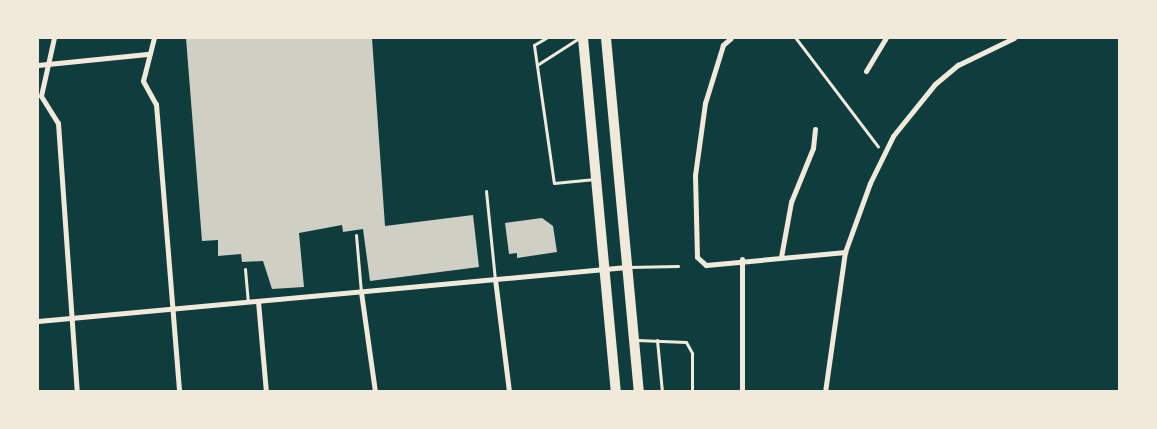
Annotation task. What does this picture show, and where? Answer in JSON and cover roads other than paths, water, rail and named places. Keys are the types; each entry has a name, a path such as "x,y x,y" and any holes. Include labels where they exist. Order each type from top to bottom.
{"main road":[{"path":"583,38 616,392"},
{"path":"606,38 639,392"}],"street":[{"path":"54,38 41,96 58,123 77,392"},
{"path":"154,38 143,81 156,104 179,392"},
{"path":"731,38 723,45 705,103 695,175 697,258 706,265 742,259 846,252"},
{"path":"866,71 886,38"},
{"path":"825,392 846,252 884,154 901,122 935,84 958,66 1014,38"},
{"path":"38,65 150,54"},
{"path":"780,257 792,202 813,148 815,129"},
{"path":"742,259 742,392"},
{"path":"38,322 628,267"},
{"path":"495,279 509,392"},
{"path":"362,292 375,392"},
{"path":"258,301 266,392"}],"lane":[{"path":"546,38 534,46 554,183 596,179"},
{"path":"538,65 579,38"},
{"path":"486,191 495,279"},
{"path":"356,235 362,292"},
{"path":"628,267 678,266"},
{"path":"245,269 248,302"},
{"path":"634,340 681,339 690,347 692,392"},
{"path":"657,340 662,392"}]}
